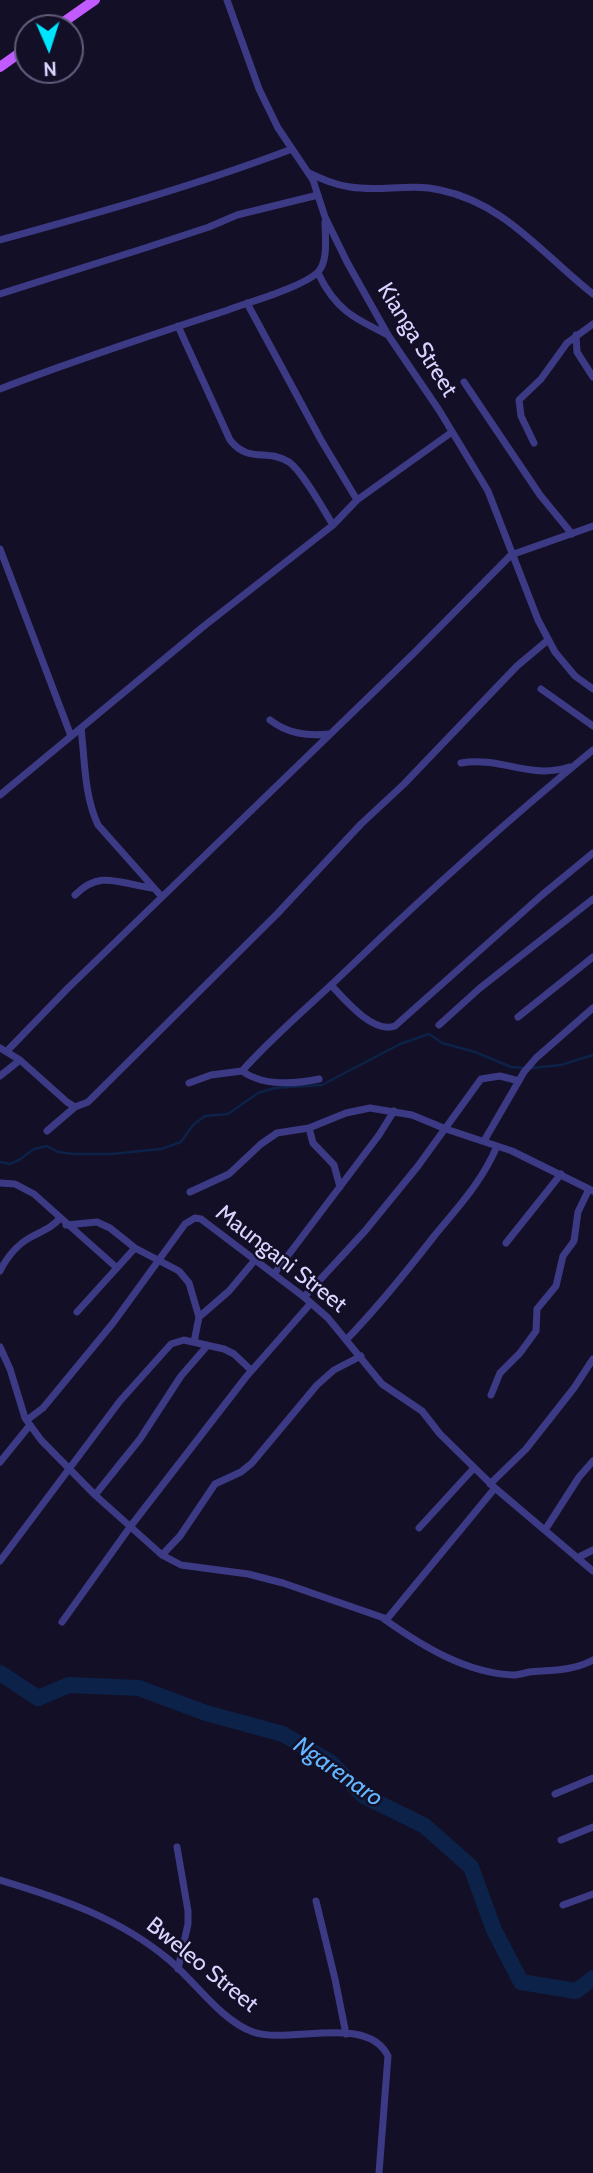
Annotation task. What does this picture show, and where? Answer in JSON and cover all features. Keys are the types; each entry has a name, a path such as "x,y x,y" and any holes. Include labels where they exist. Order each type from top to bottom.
{"main road":[{"path":"75,14 95,0"}],"street":[{"name":"Kianga Street","path":"227,0 259,89 278,128 308,173 325,217 388,335 488,491 511,555 548,640 575,676 593,689"},
{"path":"0,240 89,216 292,149"},
{"path":"308,173 348,187 422,187 455,193 512,223 593,294"},
{"path":"0,294 209,227 237,215 318,195"},
{"path":"325,217 325,251 318,273 327,293 346,313 388,335"},
{"path":"0,389 247,303 318,273"},
{"path":"247,303 321,440 357,500"},
{"path":"534,443 521,416 519,400 541,379 576,335 593,324"},
{"path":"178,326 230,440 238,450 248,455 275,457 289,463 333,524"},
{"path":"576,335 577,352 593,377"},
{"path":"464,382 540,495 572,534"},
{"path":"0,795 204,626 333,524 357,500 452,432"},
{"path":"75,1107 20,1060 3,1050 511,555 593,526"},
{"path":"0,549 71,736"},
{"path":"47,1131 75,1107 88,1102 277,914 361,824 404,784 517,666 548,640"},
{"path":"541,689 593,726"},
{"path":"270,720 290,732 303,735 330,734"},
{"path":"81,728 88,799 92,813 98,825 162,897"},
{"path":"242,1071 264,1046 470,855 593,750"},
{"path":"461,763 491,761 533,771 558,771 573,766"},
{"path":"331,985 358,1013 374,1024 386,1028 395,1026 593,853"},
{"path":"75,895 85,885 101,879 152,888"},
{"path":"439,1025 480,988 593,899"},
{"path":"518,1017 593,957"},
{"path":"484,1141 519,1081 536,1058 593,1008"},
{"path":"0,1076 20,1060"},
{"path":"189,1083 211,1075 242,1071 251,1077 277,1082 302,1083 319,1079"},
{"path":"304,1297 365,1231 446,1129 481,1079 499,1076 519,1081"},
{"path":"190,1192 229,1174 277,1133 309,1128 358,1109 370,1108 412,1115 512,1150 591,1190 578,1212 574,1241 563,1256 556,1286 537,1309 536,1331 520,1353 500,1373 491,1395"},
{"path":"274,1274 379,1135 394,1111"},
{"path":"309,1128 313,1143 334,1165 340,1186"},
{"path":"347,1339 405,1275 475,1187 488,1168 497,1146"},
{"path":"506,1243 561,1174"},
{"path":"0,1183 15,1184 34,1194 117,1268"},
{"name":"Maungani Street","path":"0,1462 28,1423 87,1356 185,1224 195,1218 205,1222 311,1303 347,1339 382,1384 422,1411 440,1434 492,1486 593,1572"},
{"path":"0,1271 11,1252 25,1240 63,1222 97,1222 110,1228 135,1248 184,1275 199,1317 194,1342"},
{"path":"77,1312 135,1248"},
{"path":"199,1317 229,1291 255,1260"},
{"path":"62,1622 130,1527 251,1370 311,1303"},
{"path":"0,1561 120,1401 171,1344 177,1341 194,1342 225,1349 251,1370"},
{"path":"95,1495 140,1438 181,1376 207,1346"},
{"path":"0,1348 28,1423 95,1495 162,1555 181,1565 248,1574 357,1607 384,1619 430,1649 458,1663 479,1669 517,1675 528,1672 555,1672 593,1660"},
{"path":"162,1555 180,1536 215,1484 252,1464 317,1385 334,1370 361,1356"},
{"path":"384,1619 390,1617 492,1486 526,1449 593,1359"},
{"path":"545,1531 579,1476 593,1461"},
{"path":"419,1528 474,1468"},
{"path":"577,1558 593,1550"},
{"path":"555,1794 593,1779"},
{"path":"561,1840 593,1827"},
{"path":"177,1847 188,1911 188,1924 178,1969"},
{"name":"Bweleo Street","path":"0,1880 110,1920 139,1937 228,2016 253,2032 270,2035 346,2034 377,2042 388,2056 379,2173"},
{"path":"564,1905 593,1894"},
{"path":"316,1901 346,2034"}],"waterway":[{"path":"0,1162 10,1164 34,1149 47,1146 58,1152 74,1154 112,1154 161,1149 181,1142 193,1125 205,1116 228,1114 258,1093 275,1088 322,1085 400,1044 429,1034 442,1043 475,1052 511,1067 525,1068"},
{"path":"532,1068 561,1065 593,1055"},
{"name":"Ngarenaro","path":"0,1673 38,1698 69,1685 139,1688 206,1713 283,1734 330,1762 364,1796 425,1826 471,1867 494,1930 521,1982 576,1991 593,1978"}]}
